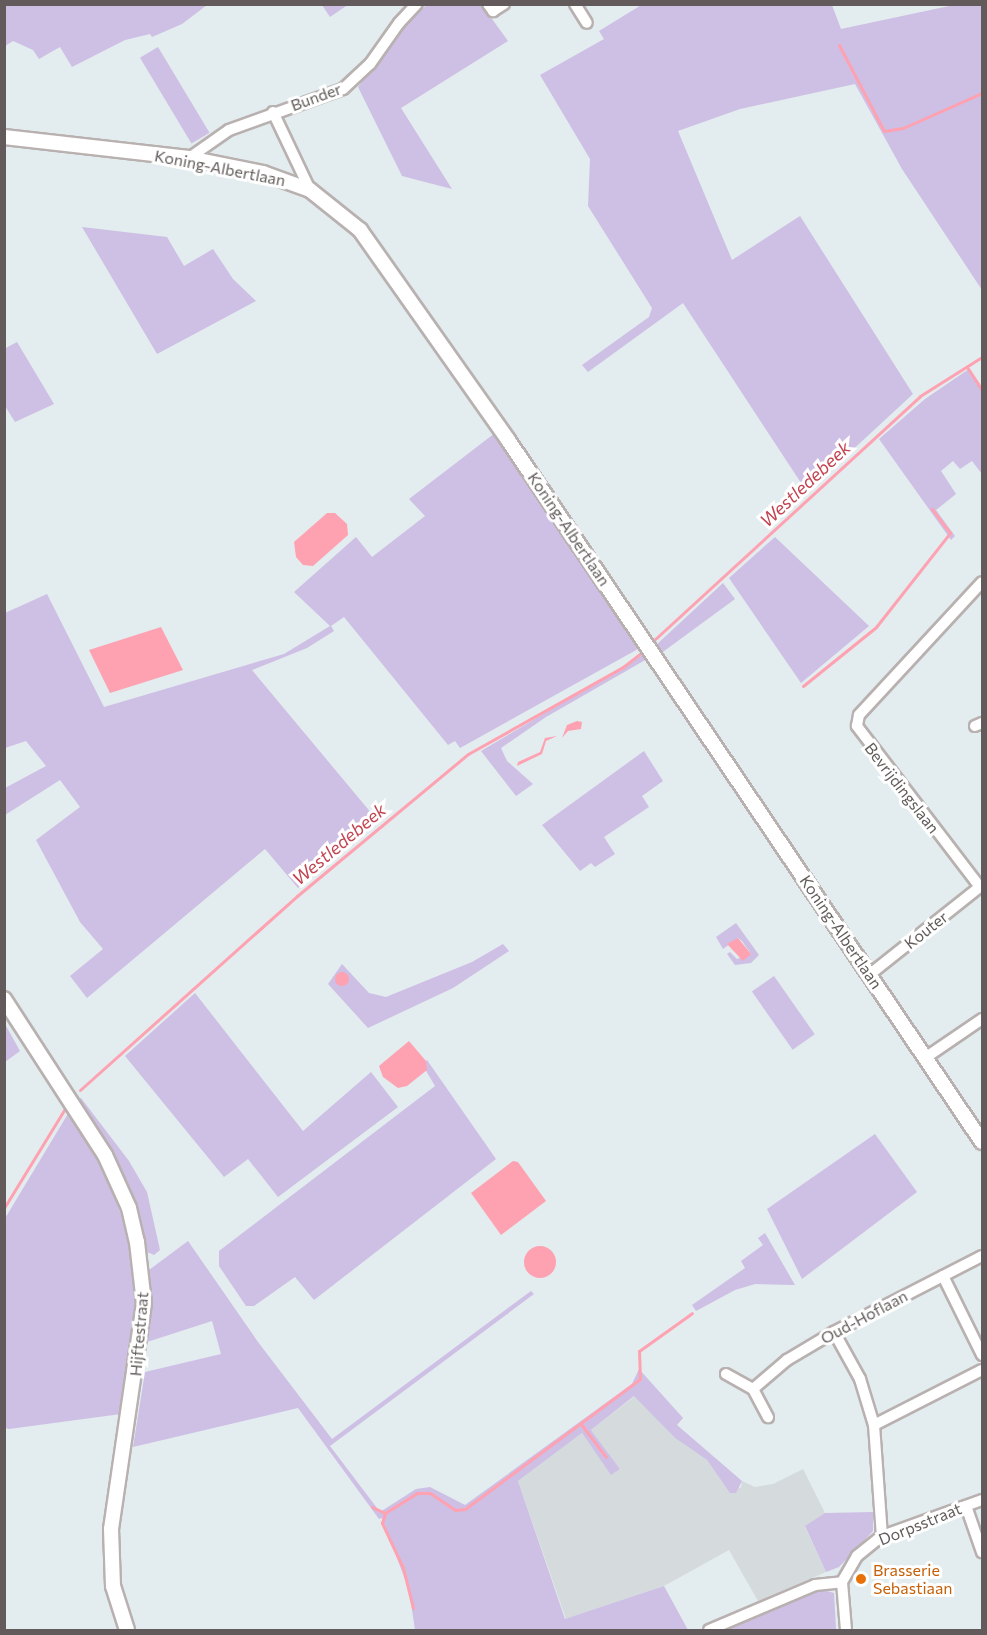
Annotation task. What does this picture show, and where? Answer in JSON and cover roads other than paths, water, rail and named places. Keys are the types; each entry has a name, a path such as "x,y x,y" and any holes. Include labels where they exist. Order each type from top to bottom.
{"street":[{"name":"Bunder","path":"189,159 229,130 273,112 325,97 356,80 417,4"},
{"path":"488,4 493,11 504,4"},
{"path":"575,4 587,23"},
{"path":"273,112 310,190"},
{"name":"Koning-Albertlaan","path":"4,137 189,159 263,173 310,190 372,244 982,1142"},
{"name":"Bevrijdingslaan","path":"981,886 857,726 859,715 982,582"},
{"name":"Kouter","path":"869,975 981,886"},
{"name":"Hijftestraat","path":"4,999 105,1155 129,1208 137,1242 144,1303 111,1529 113,1586 127,1630"},
{"path":"925,1058 982,1019"},
{"name":"Oud-Hoflaan","path":"753,1389 787,1360 834,1332 982,1256"},
{"path":"943,1276 982,1355"},
{"path":"834,1332 860,1378 874,1425 882,1536"},
{"path":"874,1425 982,1370"},
{"path":"726,1374 753,1389 768,1417"},
{"name":"Dorpsstraat","path":"842,1582 852,1562 882,1536 982,1500"},
{"path":"966,1506 982,1552"},
{"path":"709,1630 815,1585 842,1582 846,1630"}],"waterway":[{"path":"839,45 884,131 903,128 982,93"},
{"name":"Westledebeek","path":"653,641 920,396 982,357"},
{"path":"967,367 982,390"},
{"path":"803,686 876,627 950,533 932,509"},
{"name":"Westledebeek","path":"80,1090 297,896 468,754 623,667 641,653"},
{"name":"Westledebeek","path":"4,1208 64,1110"},
{"path":"413,1608 403,1568 382,1523 385,1513 417,1493 430,1493 455,1510 465,1509 640,1379 639,1351 692,1313"},
{"path":"581,1424 606,1457"},
{"path":"372,1507 385,1513"}],"place":[{"name":"Brasserie Sebastiaan","path":"861,1579"}]}
